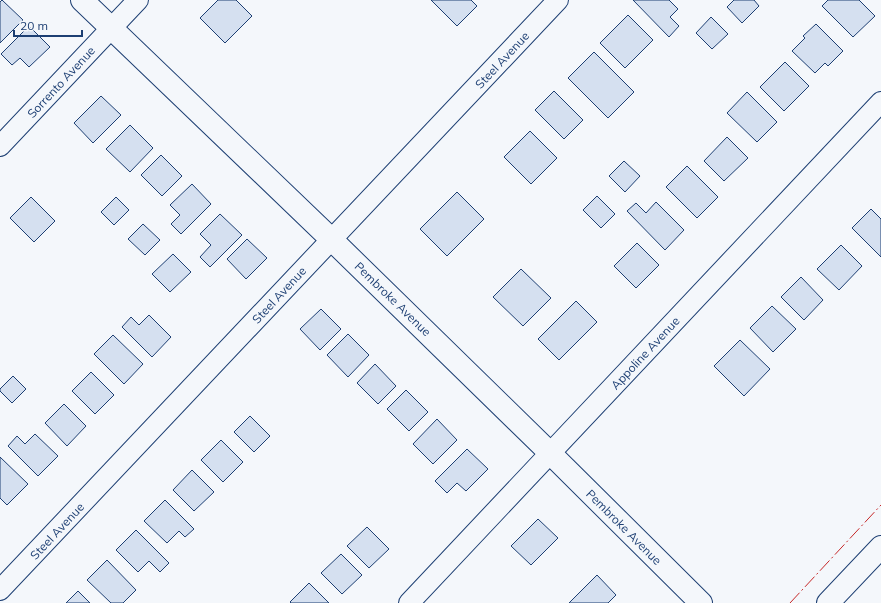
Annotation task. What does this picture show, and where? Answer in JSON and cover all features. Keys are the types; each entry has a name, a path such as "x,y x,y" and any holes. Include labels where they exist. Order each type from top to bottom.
{"street":[{"name":"Pembroke Avenue","path":"82,0 332,240 550,453 700,603"},
{"name":"Sorrento Avenue","path":"0,146 138,0"},
{"name":"Steel Avenue","path":"0,590 558,0"},
{"name":"Appoline Avenue","path":"409,603 881,102"},
{"path":"828,603 881,547"}],"building":[{"path":"2,0 23,20 0,43 0,2"},
{"path":"218,0 236,0 252,16 225,43 200,18"},
{"path":"431,0 471,0 477,6 457,26"},
{"path":"633,0 669,0 678,9 670,17 679,26 669,37"},
{"path":"734,0 754,0 759,6 742,23 727,7"},
{"path":"828,0 859,0 875,16 853,37 822,6"},
{"path":"628,15 653,40 625,68 600,43"},
{"path":"711,17 728,34 712,49 696,33"},
{"path":"816,24 843,51 828,66 825,63 815,73 792,51 805,38 803,36"},
{"path":"29,26 50,47 29,67 20,58 12,65 1,54"},
{"path":"594,52 634,92 608,118 568,78"},
{"path":"785,62 809,86 784,111 760,87"},
{"path":"554,91 583,120 564,139 535,110"},
{"path":"747,92 777,122 757,142 727,113"},
{"path":"101,96 121,115 93,143 74,123"},
{"path":"130,125 153,148 130,172 106,149"},
{"path":"530,131 557,158 531,184 504,157"},
{"path":"727,137 748,158 724,181 704,161"},
{"path":"161,155 182,176 162,196 141,175"},
{"path":"624,161 640,176 625,192 609,176"},
{"path":"687,166 718,197 697,218 666,187"},
{"path":"192,184 211,204 181,234 171,224 180,215 170,205"},
{"path":"457,192 484,219 447,256 420,229"},
{"path":"597,196 615,214 601,228 583,210"},
{"path":"31,197 55,221 34,242 10,218"},
{"path":"116,197 129,210 114,225 101,212"},
{"path":"656,202 684,230 665,250 627,211 636,203 646,213"},
{"path":"871,209 881,219 881,257 852,228"},
{"path":"220,214 242,235 210,267 200,257 211,245 200,234"},
{"path":"143,224 160,240 145,255 128,239"},
{"path":"247,239 267,258 246,279 227,259"},
{"path":"637,243 659,265 636,288 614,266"},
{"path":"841,245 862,266 839,290 817,269"},
{"path":"173,254 191,272 170,292 152,274"},
{"path":"521,269 551,298 523,326 493,297"},
{"path":"801,277 823,300 804,320 781,297"},
{"path":"576,301 597,322 559,360 538,339"},
{"path":"772,306 796,329 773,352 750,328"},
{"path":"321,309 341,329 320,350 300,329"},
{"path":"149,315 171,337 152,357 122,327 131,317 139,325"},
{"path":"348,334 369,355 348,377 327,355"},
{"path":"113,335 143,364 124,384 94,354"},
{"path":"740,340 770,369 744,396 714,366"},
{"path":"375,364 396,386 378,404 357,383"},
{"path":"91,372 114,395 95,414 72,391"},
{"path":"13,376 26,389 12,403 0,391 0,389"},
{"path":"406,390 428,412 409,431 387,409"},
{"path":"64,404 86,426 67,446 45,423"},
{"path":"250,416 270,436 254,452 234,432"},
{"path":"437,419 457,440 433,464 413,444"},
{"path":"35,434 58,456 38,476 8,446 17,436 25,444"},
{"path":"221,440 243,462 223,482 201,460"},
{"path":"467,449 488,469 466,491 457,483 447,493 435,481"},
{"path":"0,457 28,484 7,505 0,498"},
{"path":"192,470 214,492 194,511 173,490"},
{"path":"165,500 194,529 185,537 179,531 167,543 144,521"},
{"path":"538,519 558,538 531,565 511,546"},
{"path":"367,527 389,549 369,568 347,546"},
{"path":"136,530 169,563 160,572 149,561 138,572 116,550"},
{"path":"341,554 362,575 342,594 321,573"},
{"path":"107,560 136,590 123,603 111,603 87,580"},
{"path":"597,575 616,595 608,603 569,603"},
{"path":"309,583 329,603 290,602"},
{"path":"78,591 90,603 66,603"}],"power":[{"path":"790,603 881,505"}]}
